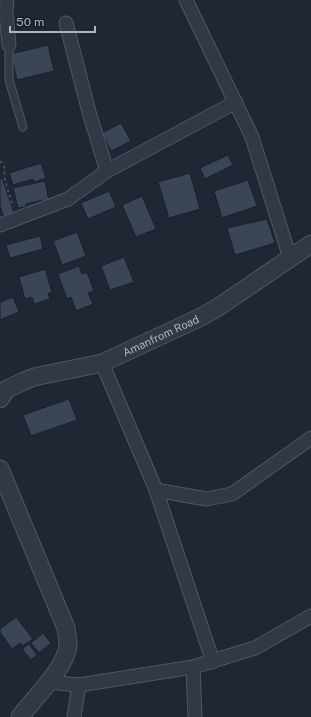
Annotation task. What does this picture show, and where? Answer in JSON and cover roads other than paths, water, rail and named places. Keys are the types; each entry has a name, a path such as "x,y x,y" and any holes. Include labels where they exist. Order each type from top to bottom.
{"street":[{"path":"7,0 6,13 9,45"},
{"path":"186,0 252,137 290,258"},
{"path":"66,23 89,112 107,171"},
{"path":"0,225 68,199 107,171 236,102"},
{"name":"Amanfrom Road","path":"2,392 34,377 102,363 217,308 311,244"},
{"path":"102,363 156,490 213,662"},
{"path":"156,490 206,499 232,494 311,438"},
{"path":"0,469 66,628 68,646 66,654 48,682 20,717"},
{"path":"48,682 79,685 193,667 213,662 255,648 311,616"},
{"path":"193,667 195,717"},
{"path":"74,717 79,685"}],"lane":[{"path":"9,45 9,80 23,127"}]}
